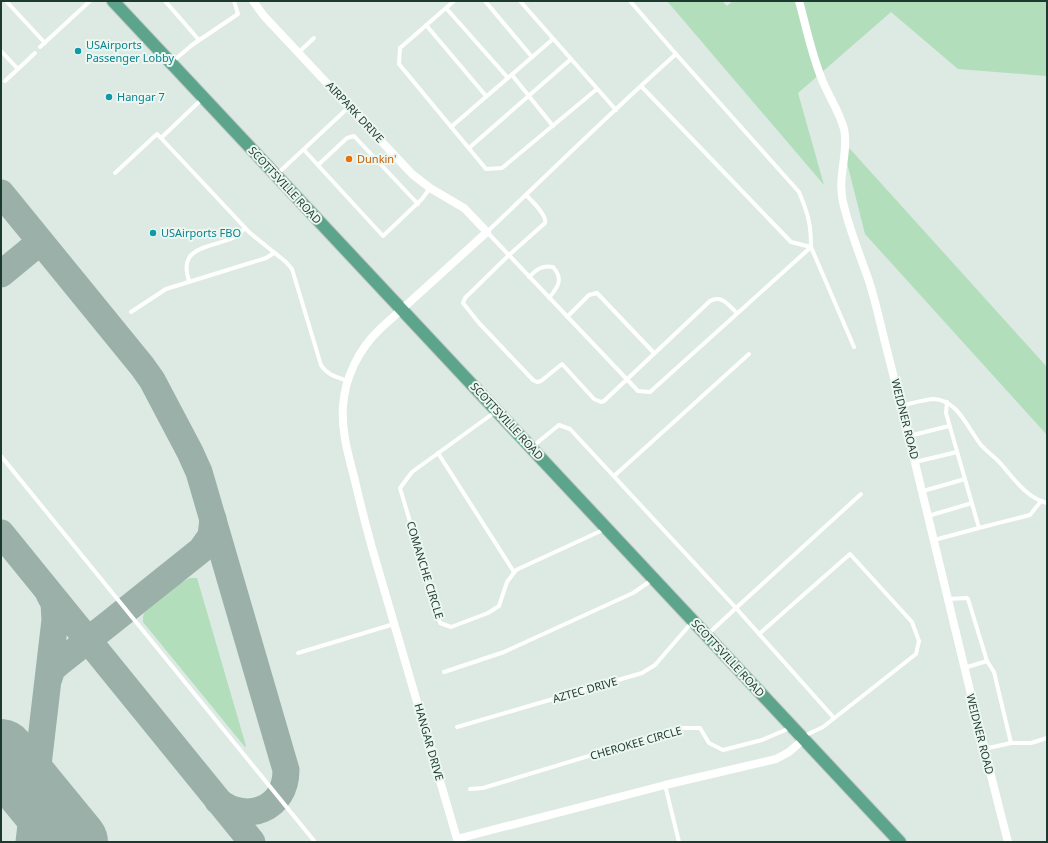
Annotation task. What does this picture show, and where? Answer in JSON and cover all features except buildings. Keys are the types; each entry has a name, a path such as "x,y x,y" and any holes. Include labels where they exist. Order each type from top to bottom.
{"main road":[{"name":"SCOTTSVILLE ROAD","path":"113,1 900,842"}],"street":[{"name":"AIRPARK DRIVE","path":"253,1 264,16 407,168 430,188 460,205 487,232"},
{"name":"WEIDNER ROAD","path":"799,1 816,66 824,86 841,119 844,131 845,142 840,181 842,201 875,304 923,491 947,599 1008,842"},
{"path":"402,309 487,232"},
{"name":"HANGAR DRIVE","path":"402,309 368,341 358,356 344,396 343,414 346,440 367,531 457,839 665,785 776,759 789,752 802,738"}],"lane":[{"path":"6,1 45,43"},
{"path":"40,47 90,1"},
{"path":"165,1 199,40"},
{"path":"171,63 199,40 238,14 234,1"},
{"path":"454,1 400,48 399,64 486,169 502,168 597,89"},
{"path":"485,1 532,57"},
{"path":"520,1 616,110"},
{"path":"630,1 799,192 808,213 811,228 810,247 854,347"},
{"path":"446,8 529,96 553,126"},
{"path":"426,25 486,96"},
{"path":"298,52 314,38"},
{"path":"451,127 553,39"},
{"path":"1,51 18,69"},
{"path":"5,81 34,53"},
{"path":"676,54 487,232 638,391 650,392 810,247"},
{"path":"468,148 571,59"},
{"path":"642,86 791,242 810,247"},
{"path":"161,138 203,98"},
{"path":"276,175 350,107"},
{"path":"115,173 157,134 245,228 286,262 294,272 321,365 331,375 348,381"},
{"path":"318,165 347,138 354,136 418,204"},
{"path":"304,150 383,236 418,204 430,188"},
{"path":"526,194 544,216 546,220 545,223 509,255 465,298 464,303 479,323 533,380 537,382 541,381 562,364 594,399 599,402 604,401 710,301 715,298 722,300 737,313"},
{"path":"188,281 185,270 189,258 193,254 201,248 232,238 245,228"},
{"path":"130,312 162,291 188,281 266,258 274,253"},
{"path":"529,277 537,269 546,266 553,267 558,272 559,281 557,288 549,298"},
{"path":"567,317 589,295 597,293 654,353"},
{"path":"614,476 749,354"},
{"path":"901,406 934,399 947,402 956,410 981,445 1001,463 1018,485 1041,501 1047,503"},
{"path":"947,402 946,413 979,528"},
{"name":"COMANCHE CIRCLE","path":"497,410 412,472 400,488 440,623 452,627 488,613 499,606 507,582 514,572"},
{"path":"531,448 559,425 570,429 736,608 834,718"},
{"path":"909,436 950,426"},
{"path":"915,462 957,452"},
{"path":"438,453 514,572 607,528"},
{"path":"1,456 315,842"},
{"path":"923,491 965,479"},
{"path":"706,635 861,494"},
{"path":"933,540 1030,515 1041,501"},
{"path":"928,516 972,503"},
{"path":"759,634 850,554 912,622 919,641 916,654 823,727 802,738"},
{"path":"444,672 504,652 633,593 654,579"},
{"path":"947,599 967,598 968,600 987,661 994,672 1011,743"},
{"name":"AZTEC DRIVE","path":"457,727 642,673 655,665 693,621"},
{"path":"298,653 394,624"},
{"path":"964,668 987,661"},
{"name":"CHEROKEE CIRCLE","path":"470,789 483,788 681,728 700,728 709,743 723,750 762,740 792,727"},
{"path":"984,749 1011,743 1030,743 1047,738"},
{"path":"665,785 679,842"}],"green space":[{"path":"667,1 722,1 727,6 733,1 1047,1 1047,76 958,69 891,12 798,93 824,185"},
{"path":"841,139 1047,367 1047,435 865,234"},
{"path":"190,578 197,578 246,746 245,747 143,622 144,613 182,582"}],"taxiway":[{"path":"1,193 152,380 199,472 286,770 284,783 279,795 272,803 263,809 252,812 241,811 229,808 218,801"},
{"path":"1,274 40,242"},
{"path":"49,678 52,669 59,663 201,550 211,536 213,519"},
{"path":"1,533 252,842"},
{"path":"29,842 55,620 54,603 49,594"}],"runway":[{"path":"1,753 74,842"}],"place":[{"name":"USAirports Passenger Lobby","path":"78,51"},
{"name":"Hangar 7","path":"109,97"},
{"name":"Dunkin'","path":"349,159"},
{"name":"USAirports FBO","path":"153,233"}]}
